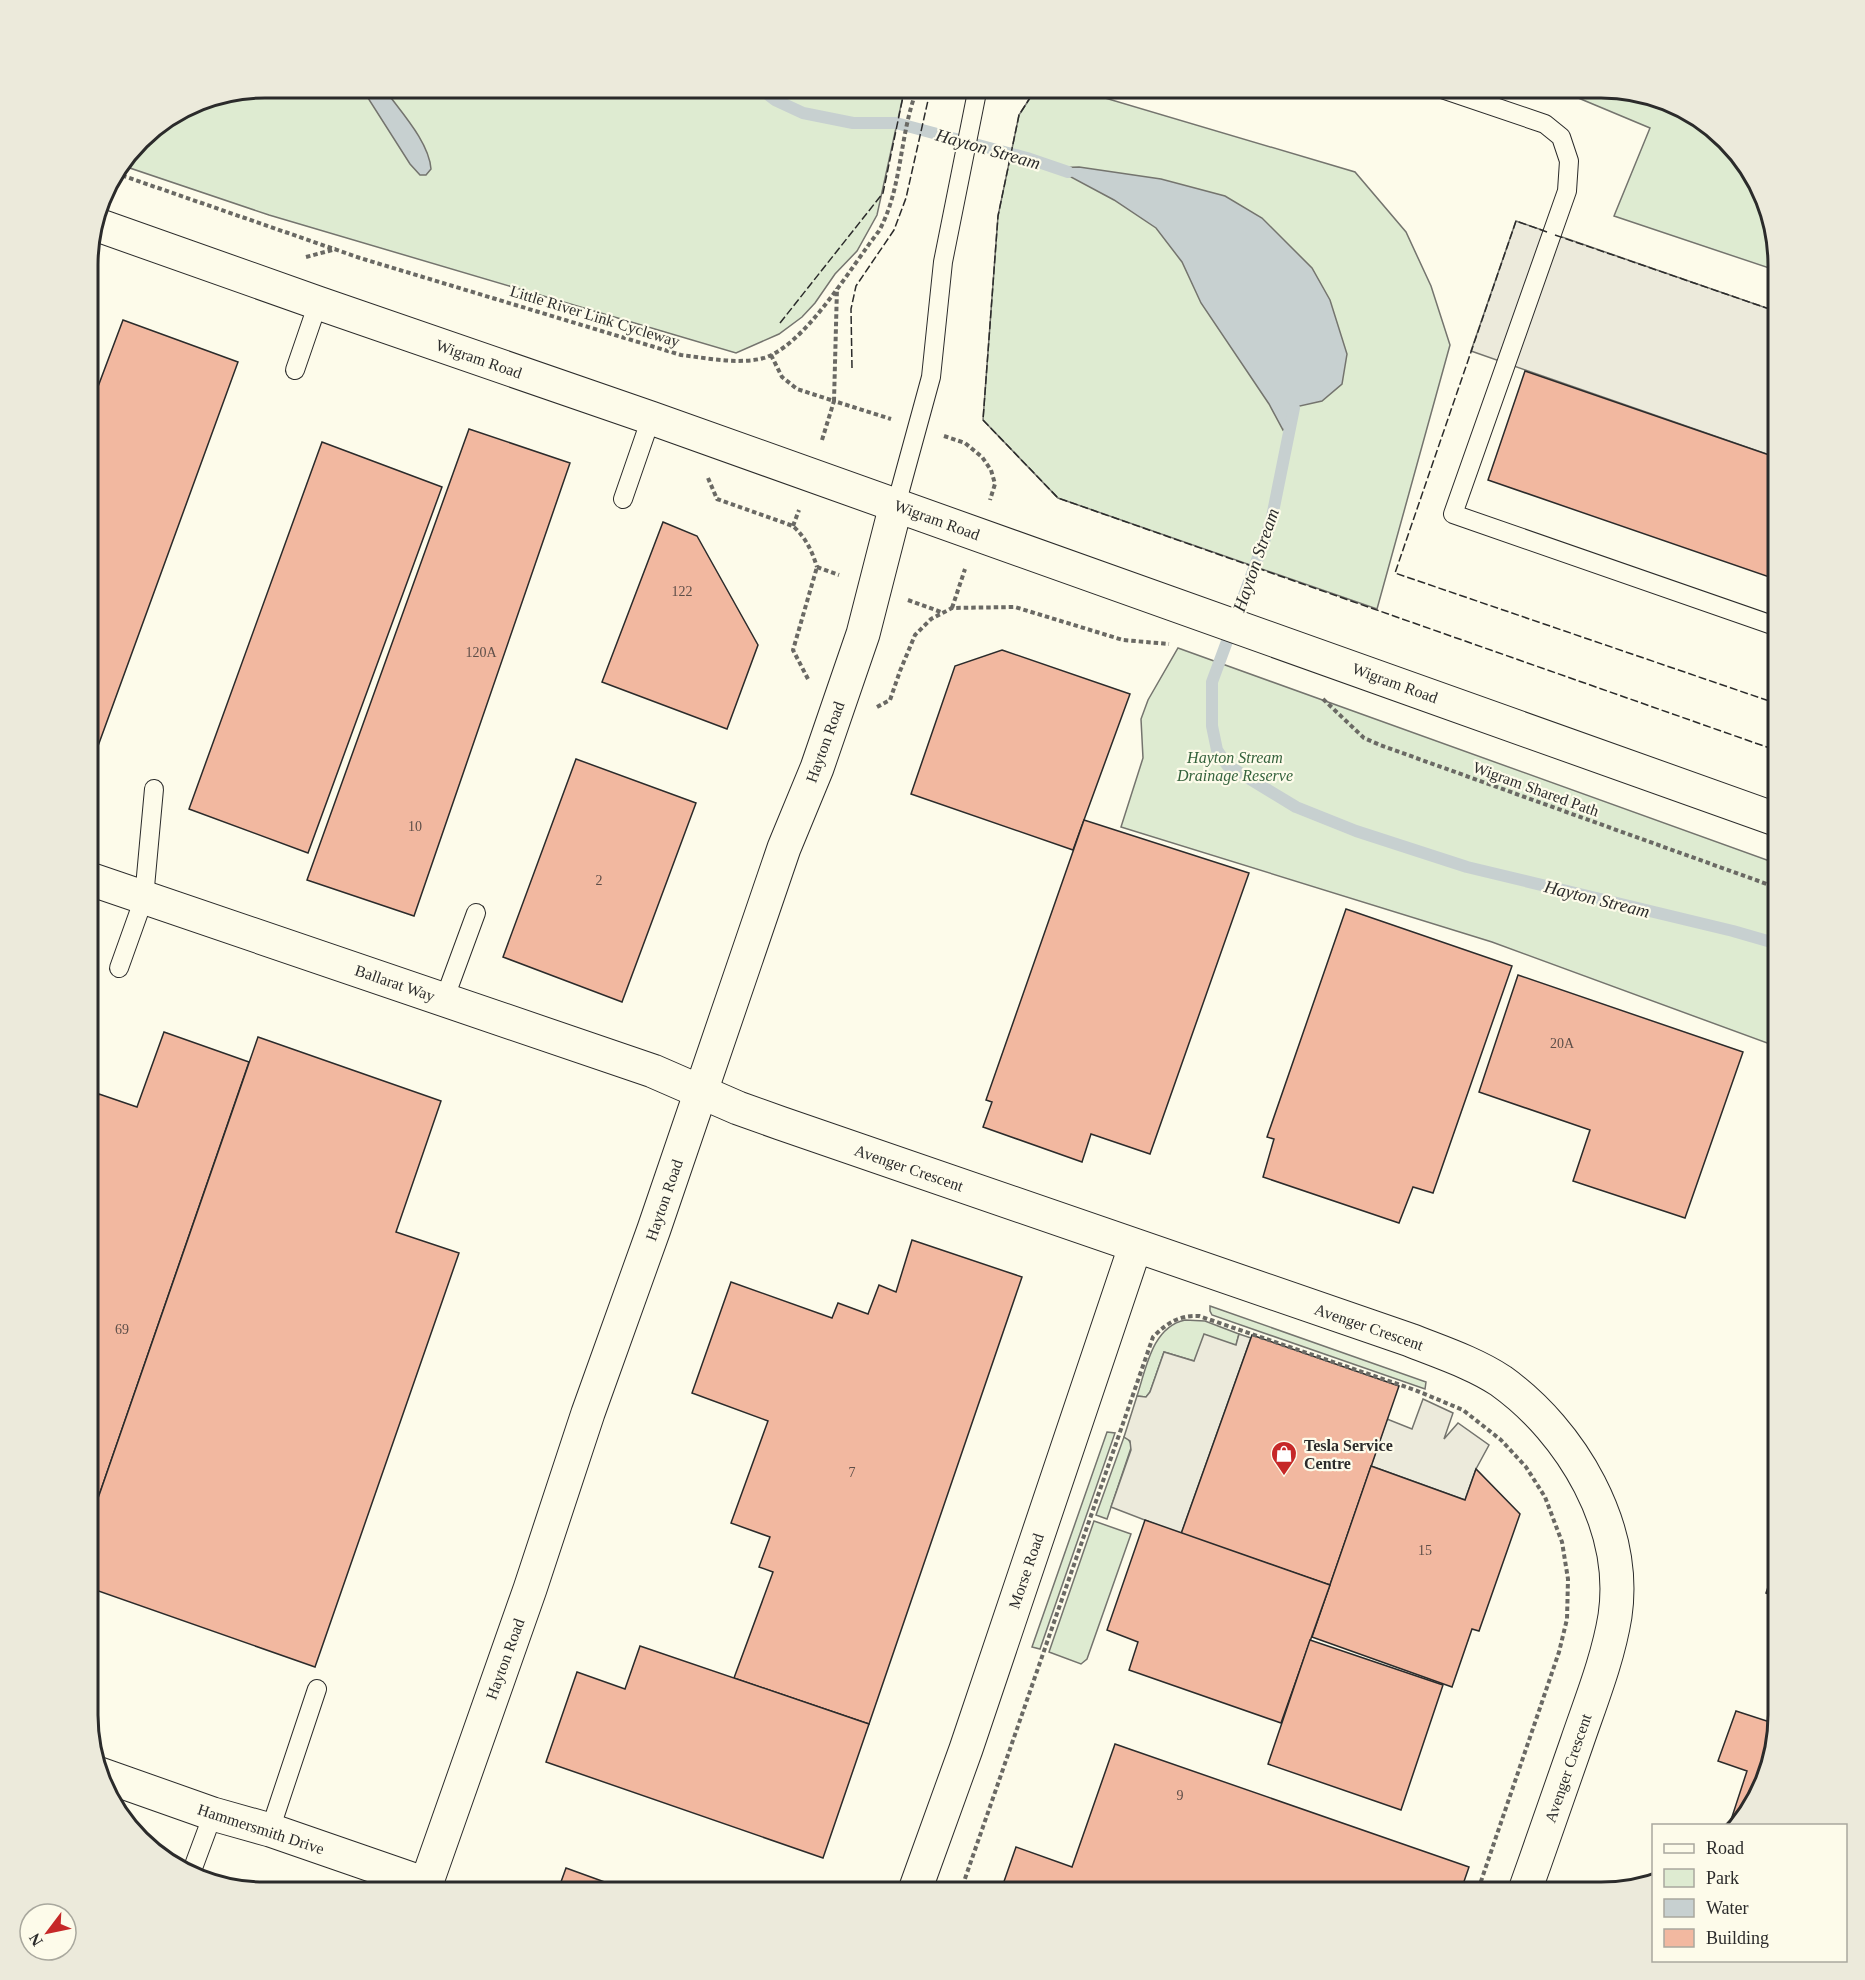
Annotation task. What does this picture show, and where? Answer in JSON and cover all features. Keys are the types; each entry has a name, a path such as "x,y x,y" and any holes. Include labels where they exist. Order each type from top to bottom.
{"street":[{"name":"Wigram Road","path":"102,226 651,418 1768,816"},
{"name":"Hayton Road","path":"427,1882 784,848 817,768 863,634 896,505"},
{"name":"Ballarat Way","path":"98,882 653,1071 700,1092"},
{"name":"Avenger Crescent","path":"700,1092 780,1123 1410,1340 1457,1359 1500,1381 1538,1414 1569,1450 1592,1490 1609,1527 1617,1568 1615,1615 1605,1657 1528,1882"},
{"name":"Morse Road","path":"918,1882 974,1726 1135,1247"},
{"name":"Hammersmith Drive","path":"109,1777 213,1814 270,1830 409,1882"}],"lane":[{"path":"896,505 931,377 943,262 976,98"},
{"path":"1468,98 1545,124 1561,137 1569,161 1567,191 1454,514 1768,624"},
{"path":"295,370 318,303"},
{"path":"623,499 651,418"},
{"path":"119,968 144,898 154,789"},
{"path":"444,1000 476,913"},
{"path":"270,1830 317,1689"},
{"path":"194,1866 213,1814"}],"path":[{"name":"Little River Link Cycleway","path":"124,176 360,258 681,355 735,361 761,359 771,355 816,319 879,231 886,218 893,195 914,98"},
{"path":"771,355 782,377 797,389 834,401 837,288"},
{"path":"955,440 965,443 974,450 991,470 995,484 991,498"},
{"path":"717,498 793,526 802,534 812,550 817,567 793,650"},
{"path":"890,700 915,635 931,619 952,608 1015,608 1124,640 1174,645"},
{"name":"Wigram Shared Path","path":"1314,695 1329,704 1364,738 1380,745 1768,884"},
{"path":"964,1882 1153,1337 1163,1326 1174,1319 1199,1316 1415,1390 1463,1410 1502,1440 1526,1467 1545,1497 1562,1542 1568,1579 1567,1619 1559,1652 1481,1882"}],"green space":[{"path":"254,98 903,98 877,215 857,251 835,274 802,317 779,334 736,353 269,215 129,168 146,146 181,120 211,106"},
{"path":"1030,98 1105,98 1355,172 1406,232 1431,286 1450,345 1377,609 1058,498 983,420 998,216 1019,115"},
{"path":"1578,98 1611,98 1644,103 1674,115 1702,132 1719,146 1745,181 1755,201 1764,232 1768,268 1614,216 1650,128"},
{"name":"Hayton Stream Drainage Reserve","path":"1178,648 1768,860 1768,1043 1492,942 1121,827 1143,758 1141,719 1148,700"},
{"path":"1210,1306 1426,1382 1425,1389 1212,1315"},
{"path":"1185,1320 1205,1321 1239,1334 1236,1345 1194,1361 1164,1352 1150,1392 1146,1397 1137,1396 1147,1362 1158,1340 1174,1324"},
{"path":"1107,1432 1115,1433 1040,1649 1032,1647"},
{"path":"1124,1437 1132,1445 1107,1519 1096,1515"},
{"path":"1094,1521 1131,1534 1087,1659 1081,1664 1049,1652"}],"shaded area":[{"path":"1516,221 1768,309 1768,455 1471,351"},
{"path":"1204,1334 1236,1345 1239,1334 1251,1338 1181,1534 1111,1507 1131,1450 1130,1441 1124,1437 1137,1396 1146,1397 1150,1392 1164,1352 1194,1361"},
{"path":"1423,1399 1453,1413 1444,1439 1458,1423 1489,1445 1476,1469 1465,1500 1371,1466 1387,1419 1412,1429"}],"water":[{"path":"368,98 391,98 419,137 429,158 431,169 426,175 420,175 410,164"},
{"path":"1079,167 1161,179 1225,196 1262,218 1312,268 1330,300 1347,354 1342,384 1322,401 1295,407 1292,423 1283,430 1269,404 1201,303 1182,262 1156,228 1114,200 1054,168"}],"building":[{"path":"123,320 238,362 98,746 98,746 98,387"},
{"path":"1525,371 1768,455 1768,577 1488,480"},
{"path":"469,429 570,463 414,916 307,880"},
{"path":"322,442 442,487 308,853 189,809"},
{"path":"663,522 697,536 758,645 727,729 602,682"},
{"path":"1002,650 1130,694 1073,850 911,794 955,666"},
{"path":"576,759 696,803 622,1002 503,957"},
{"path":"1084,820 1249,873 1150,1154 1091,1134 1082,1162 983,1127 992,1102 986,1100"},
{"path":"1346,909 1512,966 1433,1193 1413,1187 1399,1223 1263,1177 1274,1139 1267,1137"},
{"path":"1518,975 1743,1052 1685,1218 1573,1181 1590,1130 1479,1092"},
{"path":"164,1032 249,1062 97,1501 97,1099 99,1094 137,1107"},
{"path":"258,1037 441,1101 396,1232 459,1253 315,1667 97,1591 97,1501"},
{"path":"912,1240 1022,1277 869,1724 734,1678 773,1572 759,1567 770,1537 731,1523 768,1421 692,1393 731,1282 832,1318 838,1303 868,1314 879,1285 896,1292"},
{"name":"Tesla Service Centre","path":"1252,1335 1399,1386 1330,1585 1181,1534"},
{"path":"1371,1466 1465,1500 1476,1469 1520,1514 1479,1631 1472,1629 1452,1687 1312,1637"},
{"path":"1145,1520 1330,1585 1281,1723 1129,1670 1138,1642 1107,1630"},
{"path":"1310,1640 1443,1685 1401,1810 1268,1764"},
{"path":"640,1646 869,1724 823,1858 546,1762 577,1672 625,1689"},
{"path":"1736,1711 1767,1721 1759,1769 1745,1799 1731,1818 1747,1771 1718,1761"},
{"path":"1115,1744 1469,1867 1464,1882 1004,1882 1016,1847 1072,1867"},
{"path":"566,1868 605,1882 561,1882"}],"waterway":[{"name":"Hayton Stream","path":"772,98 803,113 853,123 896,123 1027,158 1068,172"},
{"name":"Hayton Stream","path":"1294,408 1271,522 1212,682 1212,726 1217,750 1227,765 1296,807 1356,831 1467,867 1768,941"}],"fence":[{"path":"780,323 883,193 903,98"},
{"path":"852,368 851,309 856,286 894,230 906,198 929,98"},
{"path":"1030,98 1019,115 998,216 983,420 1058,498 1768,747"},
{"path":"1547,232 1516,221 1395,573 1768,701"},
{"path":"1555,235 1768,309"}],"place":[{"name":"Tesla Service Centre","path":"1284,1477"}]}
